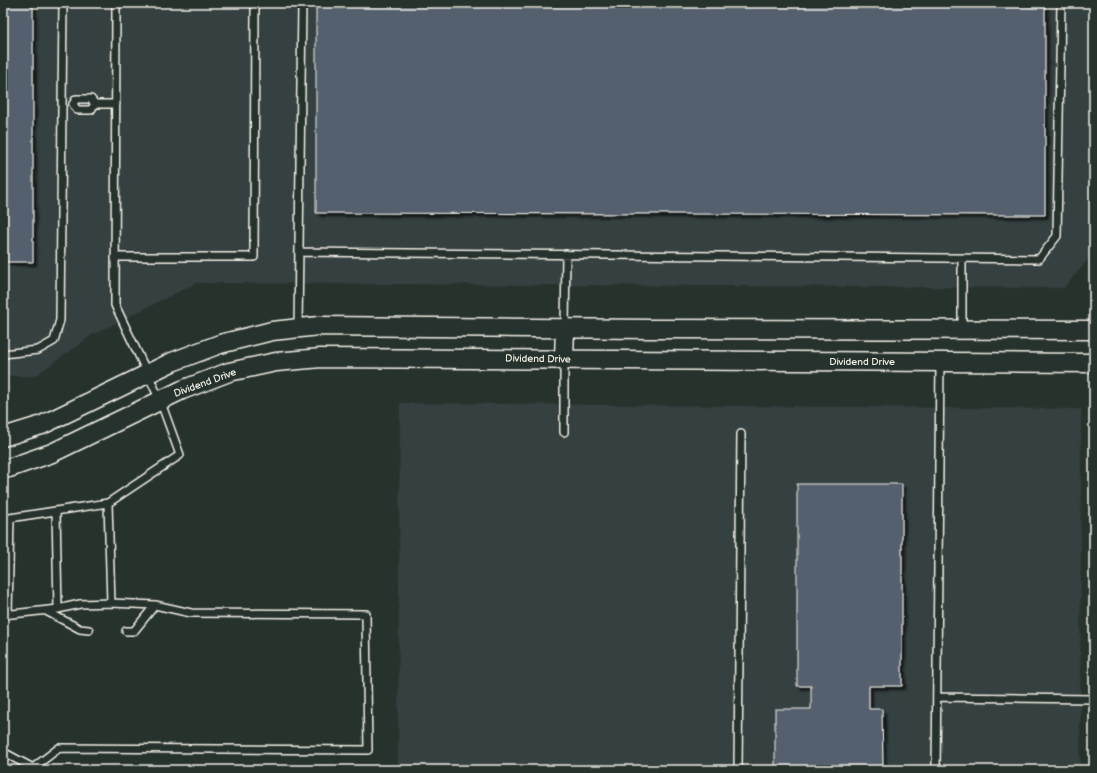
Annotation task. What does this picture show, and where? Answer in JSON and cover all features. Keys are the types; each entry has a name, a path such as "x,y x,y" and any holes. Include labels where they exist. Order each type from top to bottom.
{"street":[{"path":"3,438 42,425 172,362 220,344 272,332 298,328 319,326 1094,330"},
{"path":"564,359 565,328"},
{"name":"Dividend Drive","path":"3,469 52,453 182,390 229,372 276,362 321,358 1094,363"}],"lane":[{"path":"3,354 38,350 54,341 60,320 63,3"},
{"path":"3,752 33,769 59,748 368,750 366,614 191,613 155,605 111,603 80,604 46,611 5,615 6,518 108,503 180,455 160,400 115,305 116,3"},
{"path":"115,257 254,257 255,3"},
{"path":"298,328 302,3"},
{"path":"299,252 1039,259 1057,236 1061,3"},
{"path":"73,104 76,98 91,98 95,104"},
{"path":"62,104 73,104"},
{"path":"73,104 77,110 91,110 95,104"},
{"path":"95,104 116,104"},
{"path":"565,328 566,254"},
{"path":"962,258 962,329"},
{"path":"564,359 564,432"},
{"path":"936,770 940,362"},
{"path":"738,770 740,434"},
{"path":"108,503 111,603"},
{"path":"56,511 58,609"},
{"path":"126,631 134,631 155,605"},
{"path":"46,611 80,630 89,630"},
{"path":"937,697 1094,698"}],"shaded area":[{"path":"3,3 1091,3 1090,257 1064,288 196,283 92,335 35,376 3,376"},
{"path":"400,403 1081,409 1080,770 398,770"}],"building":[{"path":"3,3 33,3 33,262 3,262"},
{"path":"316,3 1045,3 1045,215 316,213"},
{"path":"797,484 902,484 902,686 869,686 869,709 882,709 883,770 775,770 775,709 811,709 811,686 797,686"}]}
